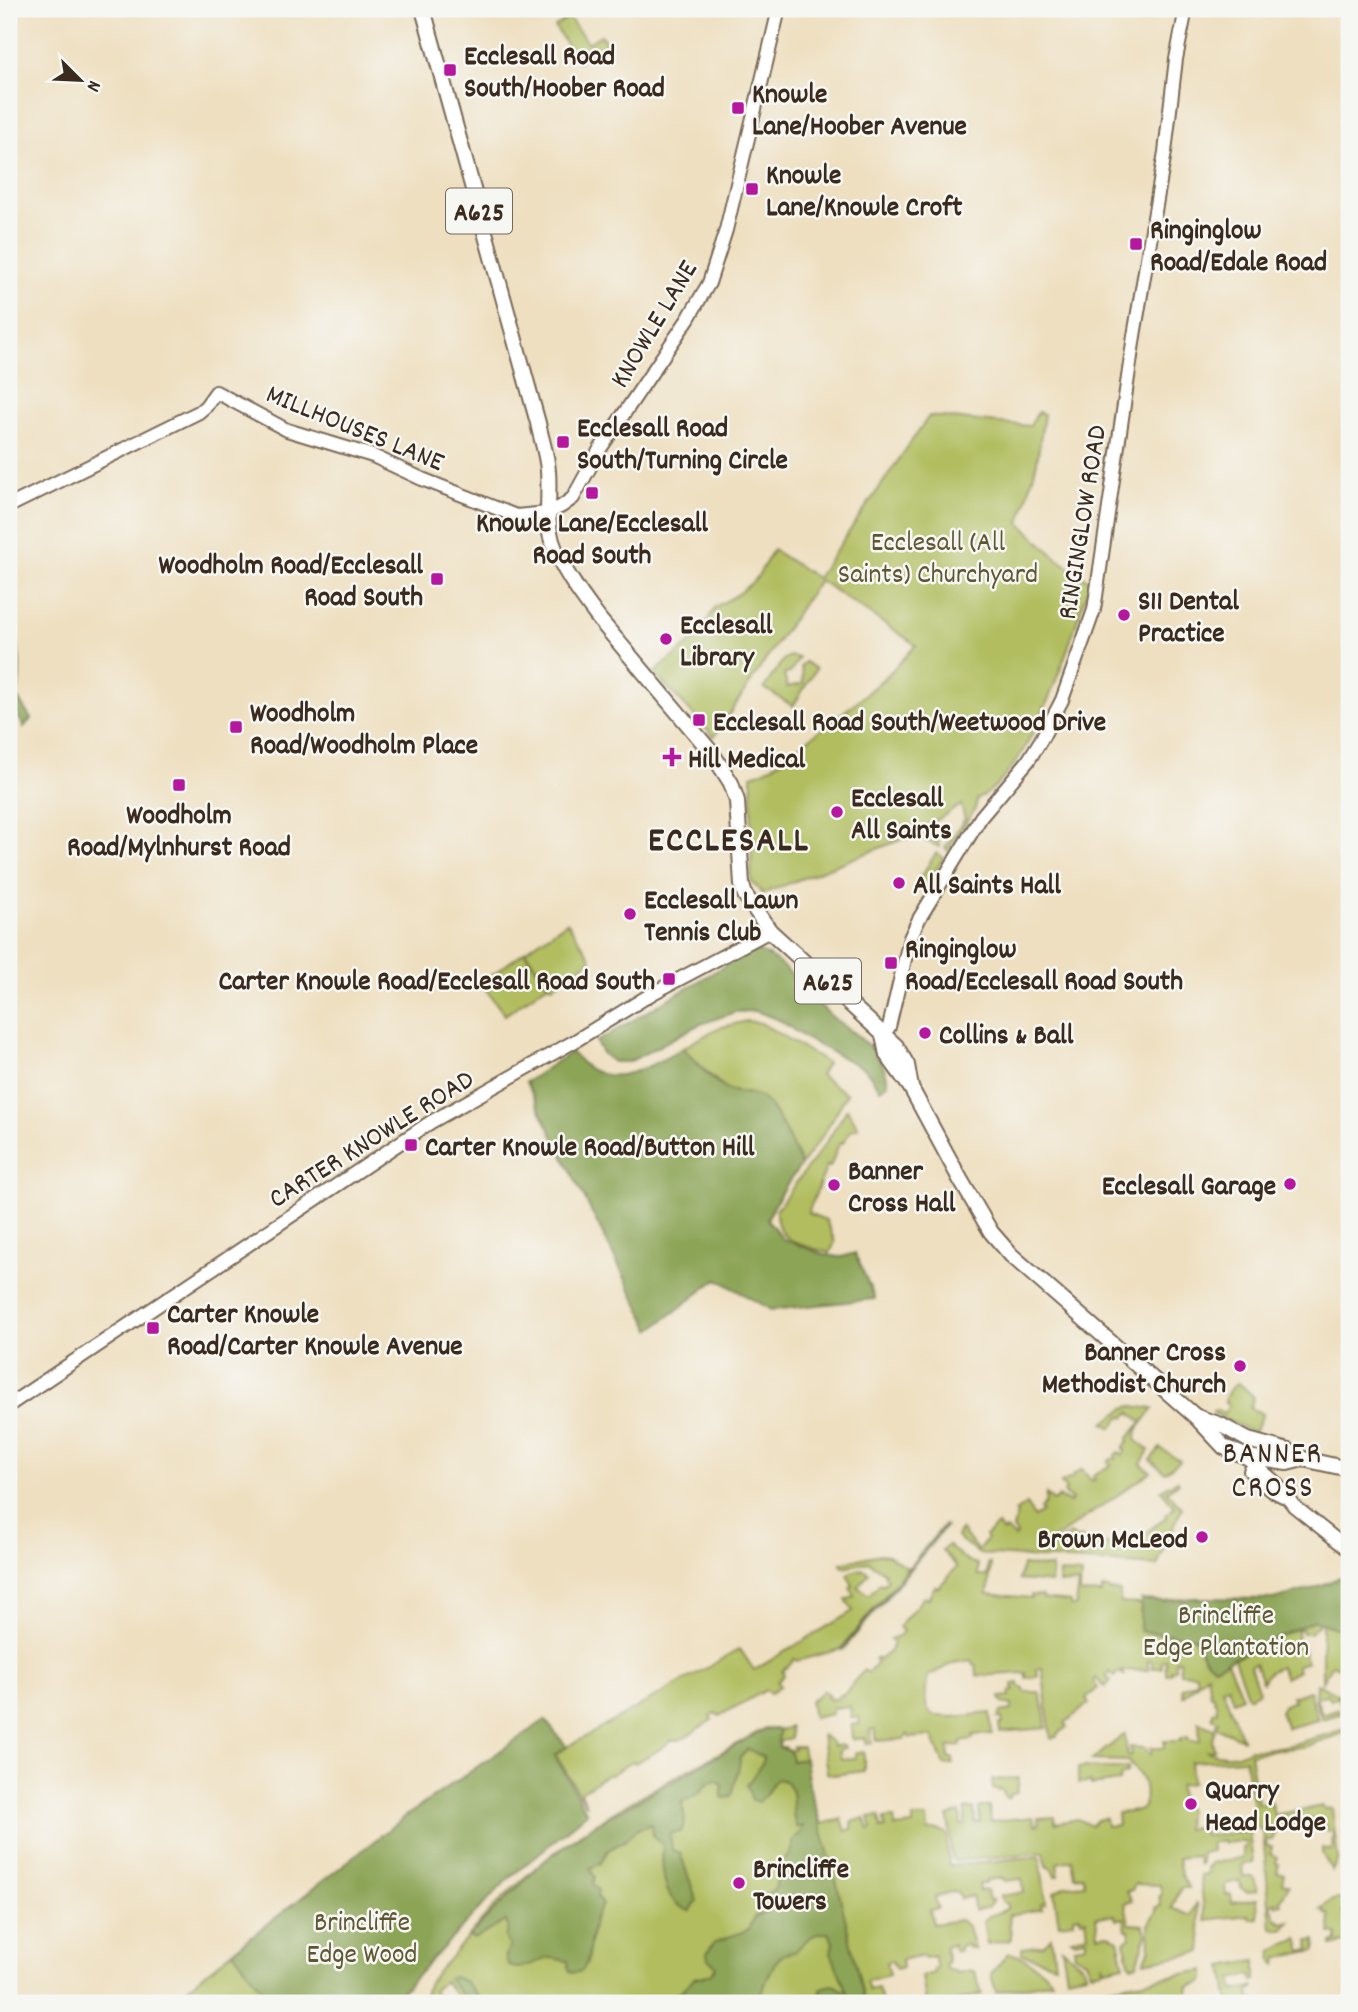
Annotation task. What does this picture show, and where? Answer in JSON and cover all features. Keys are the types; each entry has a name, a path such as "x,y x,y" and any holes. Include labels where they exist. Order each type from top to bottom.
{"main road":[{"name":"A625","path":"423,9 538,423 548,467 548,513 555,548 582,596 615,640 712,753 731,783 737,801 745,895 771,931 883,1035 887,1055 911,1088 960,1179 1000,1243 1196,1417 1221,1425 1248,1440 1288,1451 1303,1460 1349,1469"},
{"path":"1196,1417 1224,1447 1247,1457 1287,1463 1303,1460"}],"street":[{"name":"KNOWLE LANE","path":"548,513 573,498 600,449 683,327 709,283 726,230 779,9"},
{"name":"RINGINGLOW ROAD","path":"883,1035 888,1027 910,938 919,919 981,817 1028,761 1041,740 1067,688 1094,610 1134,336 1164,163 1176,59 1186,9"},
{"name":"MILLHOUSES LANE","path":"9,506 199,412 216,392 287,430 373,456 516,516 548,513"},
{"name":"CARTER KNOWLE ROAD","path":"9,1405 431,1122 653,993 771,931"},
{"path":"1196,1417 1275,1482 1286,1498"},
{"path":"1224,1447 1269,1489 1286,1498 1349,1550"}],"green space":[{"path":"569,18 588,43 601,35 607,45 578,62 555,27"},
{"name":"Ecclesall (All Saints) Churchyard","path":"1038,412 1044,414 1037,462 1020,523 1059,560 1090,581 1061,668 1032,734 1015,763 997,785 977,799 975,809 948,851 945,848 965,819 961,805 921,830 939,842 940,847 922,839 905,838 762,894 751,882 752,775 778,762 847,710 916,645 819,580 714,737 654,673 698,637 715,607 735,596 756,579 773,550 817,578 929,416 1030,426"},
{"path":"9,607 20,662 17,697 31,719 24,727 13,706 9,707"},
{"path":"790,656 799,658 790,673 784,674 787,687 803,684 801,666 805,662 816,669 793,706 764,688 784,659"},
{"path":"936,853 944,858 923,888 916,884"},
{"path":"567,922 591,960 552,987 525,951"},
{"path":"524,952 548,984 505,1015 481,983"},
{"path":"748,952 766,954 785,969 830,1015 861,1038 883,1065 888,1084 880,1089 865,1069 806,1039 781,1021 756,1011 735,1012 698,1025 629,1062 613,1062 603,1054 596,1042"},
{"path":"747,1021 761,1023 827,1063 820,1075 847,1094 825,1132 801,1165 783,1127 752,1094 730,1091 683,1048 718,1028"},
{"path":"683,1048 725,1088 763,1099 774,1112 789,1140 801,1165 782,1191 767,1219 783,1239 825,1255 842,1257 855,1253 875,1299 771,1310 717,1279 651,1330 526,1082 571,1052 588,1068 612,1075 637,1071"},
{"path":"847,1109 858,1127 851,1130 843,1143 840,1142 808,1213 826,1220 835,1242 830,1253 801,1245 786,1236 780,1230 776,1210 828,1140"},
{"path":"1239,1383 1254,1397 1250,1408 1263,1414 1254,1433 1214,1414 1213,1411 1223,1414 1229,1406 1225,1403 1227,1394"},
{"path":"1133,1406 1153,1409 1137,1430 1136,1440 1149,1450 1141,1464 1151,1472 1053,1540 1055,1543 1070,1534 1078,1539 1081,1537 1087,1544 1091,1542 1093,1547 1104,1544 1139,1545 1136,1539 1166,1518 1165,1515 1175,1507 1161,1490 1178,1480 1179,1482 1167,1491 1182,1508 1157,1566 979,1554 957,1537 961,1529 978,1551 987,1539 985,1536 998,1525 1003,1532 1007,1530 1015,1537 1015,1512 1026,1504 1034,1517 1042,1512 1040,1509 1045,1504 1046,1494 1053,1501 1059,1497 1069,1502 1072,1500 1064,1493 1066,1489 1061,1483 1082,1469 1091,1481 1095,1479 1093,1476 1111,1465 1108,1462 1116,1459 1115,1455 1119,1452 1123,1455 1128,1438 1142,1422 1130,1412 1125,1417 1121,1416 1112,1428 1104,1423 1125,1408"},
{"path":"1160,1448 1180,1461 1165,1472 1150,1460"},
{"path":"944,1525 946,1526 843,1650 841,1649"},
{"path":"948,1545 968,1562 978,1564 978,1576 987,1576 988,1563 991,1564 988,1594 1031,1598 1031,1595 1043,1596 1043,1599 1071,1602 1071,1606 1076,1606 1079,1584 1059,1583 1060,1573 1081,1574 1080,1593 1102,1594 1102,1589 1109,1589 1120,1592 1120,1603 1141,1604 1140,1631 1194,1637 1204,1658 1214,1667 1227,1661 1242,1697 1233,1701 1228,1686 1222,1688 1242,1739 1215,1727 1218,1721 1212,1718 1213,1712 1217,1711 1216,1701 1213,1695 1210,1695 1207,1674 1183,1696 1182,1688 1197,1682 1196,1674 1180,1673 1180,1660 1176,1660 1176,1669 1171,1670 1171,1673 1166,1674 1166,1660 1162,1661 1162,1668 1152,1668 1152,1661 1148,1661 1148,1670 1122,1671 1124,1675 1118,1672 1114,1677 1109,1672 1106,1675 1111,1682 1104,1687 1096,1678 1093,1681 1098,1688 1086,1698 1089,1703 1065,1723 1067,1727 1056,1735 1057,1737 1051,1739 1042,1668 1037,1669 1038,1677 1026,1678 1026,1673 977,1676 973,1660 953,1663 928,1676 925,1698 927,1708 934,1716 990,1713 992,1734 973,1735 973,1739 961,1741 961,1745 948,1747 949,1758 953,1758 953,1764 944,1765 932,1736 910,1738 908,1734 904,1739 877,1741 875,1729 870,1730 872,1743 866,1743 866,1738 852,1739 851,1725 860,1724 859,1717 851,1717 850,1706 832,1708 832,1714 813,1718 810,1702 812,1699 823,1691 829,1695 827,1697 830,1700 836,1700 864,1670 868,1673 877,1663 874,1660 876,1658 879,1660 890,1651 893,1642 890,1639 899,1636 903,1631 900,1625 924,1597 928,1599 935,1586 938,1588 957,1567 942,1550"},
{"path":"879,1554 888,1555 908,1568 841,1649 797,1661 795,1659 782,1671 784,1675 777,1682 780,1686 770,1694 766,1690 719,1716 716,1713 710,1717 712,1720 680,1740 671,1740 654,1753 606,1775 581,1792 587,1806 555,1754 740,1649 754,1670 853,1611 846,1600 855,1596 847,1574 861,1569 867,1571 869,1573 858,1587 869,1595 888,1579 885,1573 869,1562 843,1567 841,1563"},
{"path":"1022,1565 1052,1568 1051,1583 1019,1580"},
{"name":"Brincliffe Edge Plantation","path":"1349,1573 1349,1633 1314,1620 1214,1667 1204,1658 1194,1637 1140,1631 1141,1600 1273,1599 1316,1588"},
{"path":"1314,1620 1321,1622 1310,1633 1297,1630 1298,1647 1303,1647 1306,1662 1296,1666 1298,1671 1285,1678 1280,1667 1266,1675 1263,1683 1255,1664 1250,1666 1259,1692 1248,1697 1234,1658"},
{"path":"1322,1623 1347,1632 1339,1649 1346,1649 1338,1667 1332,1664 1322,1682"},
{"path":"1019,1683 1025,1692 1039,1692 1046,1728 1000,1732 999,1724 1003,1724 1002,1718 998,1718 1001,1712 1012,1710 1012,1705 1002,1703 1000,1697 1010,1696 1010,1691 1014,1691 1013,1684"},
{"path":"1316,1684 1349,1698 1349,1710 1344,1712 1338,1696 1331,1700 1328,1694 1316,1698 1322,1714 1337,1709 1339,1714 1322,1719 1315,1700"},
{"path":"1309,1691 1318,1720 1287,1728 1280,1711 1283,1706 1294,1701 1292,1697"},
{"name":"Brincliffe Edge Wood","path":"545,1720 567,1747 555,1755 587,1813 506,1881 403,1990 385,2003 272,2003 233,1951 406,1816"},
{"path":"1199,1722 1215,1730 1212,1739 1214,1750 1207,1751 1223,1755 1288,1745 1349,1728 1349,1731 1307,1746 1250,1754 1258,1804 1271,1802 1274,1815 1323,1806 1324,1809 1332,1808 1338,1859 1332,1871 1322,1848 1332,1850 1333,1832 1326,1831 1327,1826 1319,1825 1318,1820 1314,1821 1313,1818 1292,1825 1290,1823 1277,1830 1272,1840 1267,1840 1266,1846 1272,1847 1270,1854 1277,1857 1277,1872 1284,1874 1282,1883 1289,1885 1280,1902 1282,1904 1271,1904 1276,1920 1279,1919 1281,1923 1290,1921 1283,1930 1271,1928 1263,1833 1256,1825 1245,1759 1190,1762 1192,1783 1179,1785 1181,1807 1187,1807 1186,1829 1203,1827 1204,1836 1249,1832 1253,1862 1242,1864 1243,1877 1254,1877 1257,1891 1248,1892 1241,1888 1240,1881 1225,1884 1226,1895 1231,1895 1232,1903 1257,1899 1258,1918 1250,1919 1249,1915 1205,1920 1200,1875 1208,1874 1207,1867 1210,1863 1243,1858 1242,1848 1246,1847 1245,1841 1224,1843 1223,1840 1211,1843 1212,1851 1201,1853 1199,1865 1197,1856 1178,1858 1181,1875 1189,1888 1181,1888 1172,1908 1191,1916 1197,1902 1202,1952 1144,1962 1150,1948 1149,1925 1157,1911 1156,1907 1161,1906 1159,1896 1162,1895 1160,1885 1135,1884 1132,1890 1127,1891 1132,1901 1125,1903 1129,1924 1143,1925 1147,1934 1137,1964 1130,1965 1124,1942 1130,1937 1130,1930 1126,1930 1124,1918 1116,1920 1115,1915 1096,1917 1098,1935 1108,1934 1118,1940 1124,1965 1105,1969 1102,1963 1103,1970 1091,1972 1086,1961 1075,1955 1074,1947 1086,1945 1086,1939 1075,1941 1071,1938 1088,1935 1086,1919 1073,1917 1073,1922 1059,1924 1054,1892 1065,1886 1085,1884 1083,1875 1075,1876 1072,1860 1057,1863 1059,1876 1055,1876 1047,1866 1044,1852 955,1861 952,1859 948,1816 960,1812 961,1825 965,1825 965,1809 974,1808 975,1823 980,1822 979,1807 989,1807 991,1821 1033,1817 1035,1825 1039,1824 1038,1818 1054,1817 1055,1823 1078,1819 1091,1826 1097,1820 1105,1818 1106,1826 1118,1825 1117,1813 1139,1811 1144,1807 1143,1782 1127,1761 1092,1760 1125,1734 1127,1756 1131,1755 1130,1747 1146,1748 1148,1754 1151,1754 1151,1748 1164,1748 1164,1741 1181,1741 1181,1738 1188,1737 1189,1741 1200,1741"},
{"path":"790,1727 791,1739 780,1741 779,1747 786,1748 787,1751 794,1750 793,1747 802,1747 809,1786 821,1824 842,1819 846,1831 852,1829 851,1822 865,1818 869,1830 872,1829 869,1817 879,1816 881,1829 885,1828 884,1819 894,1818 895,1827 913,1825 913,1818 927,1818 928,1831 946,1833 949,1866 1040,1856 1046,1903 1041,1904 1042,1909 1009,1915 1011,1940 987,1944 983,1921 1007,1909 1001,1896 1024,1892 1022,1879 1004,1881 1003,1878 979,1884 979,1891 987,1890 989,1900 993,1900 988,1907 975,1911 972,1896 960,1899 958,1892 953,1891 935,1897 938,1908 930,1910 933,1924 960,1920 968,1926 974,1949 968,1948 967,1944 955,1951 953,1945 945,1947 948,1963 945,1964 946,1969 959,1973 970,1970 975,1972 982,1994 949,2003 926,2003 922,1976 934,1973 933,1969 937,1968 934,1956 924,1958 923,1955 901,1960 902,1967 896,1969 892,1961 886,1962 889,1975 866,1981 869,1990 878,1988 882,2003 462,2003 444,1981 433,1991 437,1997 434,2000 436,2002 427,2002 426,1989 433,1977 483,1919 519,1883 569,1842 623,1806 765,1728 780,1730"},
{"path":"765,1729 780,1730 779,1747 790,1751 792,1761 805,1759 809,1786 836,1880 865,2003 820,2003 821,1989 835,1986 847,1992 831,1953 833,1942 829,1933 823,1933 806,1940 795,1952 787,1953 775,1963 757,1998 768,2003 669,2003 694,1978 714,1970 716,1966 708,1959 707,1953 715,1942 748,1930 754,1917 768,1911 764,1895 775,1889 779,1867 802,1830 803,1826 797,1828 794,1822 793,1798 786,1781 777,1779 761,1800 752,1800 747,1785 763,1762 763,1757 748,1749 740,1758 731,1796 722,1798 722,1784 717,1780 709,1782 698,1794 682,1802 685,1821 681,1832 670,1833 672,1850 680,1853 697,1901 690,1911 674,1901 669,1893 663,1874 663,1845 652,1835 651,1824 636,1830 623,1842 608,1850 600,1864 590,1868 602,1905 594,1919 587,1962 582,1971 572,1973 568,1961 553,1958 516,1968 511,1966 506,1958 510,1946 505,1938 508,1927 506,1921 476,1938 468,1937 544,1861 591,1827"},
{"path":"822,1735 832,1742 833,1746 844,1745 845,1748 839,1749 841,1759 855,1758 855,1753 864,1752 864,1771 833,1775 827,1773"},
{"path":"1078,1768 1128,1768 1119,1781 1091,1785 1091,1782 1078,1783"},
{"path":"1019,1778 1017,1793 1009,1795 1009,1798 1006,1798 1002,1790 993,1789 992,1780"},
{"path":"1337,1899 1349,1900 1349,1909 1343,1911 1349,1926 1349,1942 1332,1946 1332,1943 1337,1941 1337,1934 1331,1933 1329,1914 1320,1910"},
{"path":"1051,1937 1055,1964 1022,1954 1022,1948 1044,1945"},
{"path":"1298,1938 1302,1951 1310,1949 1309,1941 1315,1940 1316,1950 1278,1958 1277,1965 1273,1962 1272,1952"},
{"path":"1062,1948 1084,1967 1086,1973 1067,1977"},
{"path":"233,1951 272,2003 172,2003 180,1994"},
{"path":"1008,1953 1032,1963 1052,1981 996,1992 991,1974"},
{"path":"1256,1960 1256,1980 1253,1981 1251,1975 1232,1979 1235,1990 1254,1987 1249,1991 1250,2000 1256,2000 1256,2003 1229,2003 1223,1966"},
{"path":"1205,1970 1203,1983 1188,1987 1191,2003 1184,2003 1182,1994 1173,1996 1174,2003 1161,2003 1155,1995 1144,2003 1082,2003 1080,1995 1082,1992"},
{"path":"453,1977 464,1981 485,2003 469,2003 448,1979"}],"place":[{"name":"Ecclesall Road South/Hoober Road","path":"450,70"},
{"name":"Knowle Lane/Hoober Avenue","path":"738,108"},
{"name":"Knowle Lane/Knowle Croft","path":"752,189"},
{"name":"Ringinglow Road/Edale Road","path":"1136,244"},
{"name":"Ecclesall Road South/Turning Circle","path":"563,442"},
{"name":"Knowle Lane/Ecclesall Road South","path":"592,493"},
{"name":"Woodholm Road/Ecclesall Road South","path":"437,579"},
{"name":"S11 Dental Practice","path":"1124,615"},
{"name":"Ecclesall Library","path":"666,639"},
{"name":"Ecclesall Road South/Weetwood Drive","path":"699,720"},
{"name":"Woodholm Road/Woodholm Place","path":"236,727"},
{"name":"Hill Medical","path":"672,757"},
{"name":"Woodholm Road/Mylnhurst Road","path":"179,785"},
{"name":"Ecclesall All Saints","path":"837,812"},
{"name":"All Saints Hall","path":"899,883"},
{"name":"Ecclesall Lawn Tennis Club","path":"630,914"},
{"name":"Ringinglow Road/Ecclesall Road South","path":"891,963"},
{"name":"Carter Knowle Road/Ecclesall Road South","path":"669,979"},
{"name":"Collins & Ball","path":"925,1033"},
{"name":"Carter Knowle Road/Button Hill","path":"411,1145"},
{"name":"Ecclesall Garage","path":"1290,1184"},
{"name":"Banner Cross Hall","path":"834,1185"},
{"name":"Carter Knowle Road/Carter Knowle Avenue","path":"153,1328"},
{"name":"Banner Cross Methodist Church","path":"1240,1366"},
{"name":"Brown McLeod","path":"1202,1537"},
{"name":"Quarry Head Lodge","path":"1191,1804"},
{"name":"Brincliffe Towers","path":"739,1883"}],"district":[{"name":"ECCLESALL","path":"729,838"},
{"name":"BANNER CROSS","path":"1273,1469"}]}
